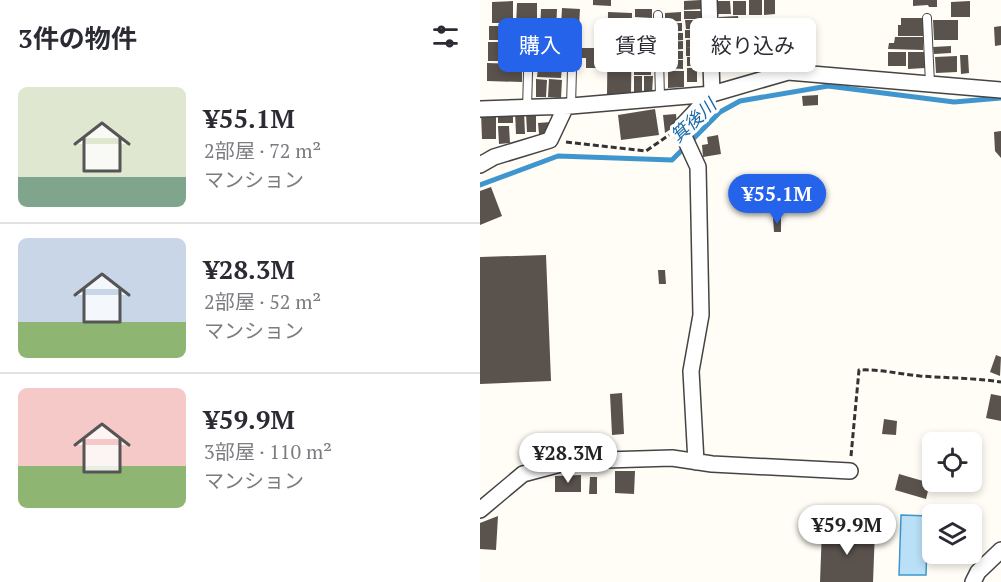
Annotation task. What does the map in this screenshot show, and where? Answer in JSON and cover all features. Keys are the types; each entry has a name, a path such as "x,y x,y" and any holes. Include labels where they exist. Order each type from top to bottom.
{"street":[{"path":"696,462 691,371 701,315 698,167 680,128 712,94 709,0"},
{"path":"480,109 569,106 712,94 788,72 1001,90"},
{"path":"480,165 494,157 550,140 569,106"},
{"path":"480,510 523,474 572,461 672,458 712,464 850,471"},
{"path":"973,582 978,572 1001,550"}],"lane":[{"path":"658,15 660,98"},
{"path":"927,18 930,84"},
{"path":"527,108 528,72"},
{"path":"569,106 571,72"}],"path":[{"path":"550,140 646,151 680,128"},
{"path":"850,471 859,370 877,369 920,376 1001,382"}],"water":[{"path":"901,515 922,516 922,564 926,564 926,575 899,575"}],"building":[{"path":"593,0 611,0 611,6 593,5"},
{"path":"701,0 702,9 684,10 684,1"},
{"path":"749,0 762,0 762,15 749,15"},
{"path":"764,0 775,0 775,14 764,15"},
{"path":"913,0 937,0 937,7 913,6"},
{"path":"513,1 513,18 498,18 498,23 492,23 492,2"},
{"path":"717,1 730,1 731,14 718,14"},
{"path":"733,1 746,1 746,15 733,15"},
{"path":"970,1 970,17 951,17 951,2"},
{"path":"517,3 537,3 537,18 516,18"},
{"path":"562,8 580,9 580,18 561,18"},
{"path":"541,9 557,9 557,18 541,18"},
{"path":"635,9 652,9 652,18 635,17"},
{"path":"684,11 702,11 702,18 684,19"},
{"path":"608,12 632,13 632,18 608,18"},
{"path":"681,12 681,21 678,21 678,18 665,18 665,13"},
{"path":"738,16 738,18 719,18"},
{"path":"901,18 923,18 923,36 898,36 898,25 901,25"},
{"path":"685,20 690,20 690,29 686,29"},
{"path":"933,20 958,20 958,40 934,40"},
{"path":"678,23 682,23 682,31 678,31"},
{"path":"489,26 498,26 498,40 489,40"},
{"path":"1001,26 1001,45 995,46 994,27"},
{"path":"685,30 690,30 690,38 685,38"},
{"path":"678,33 683,33 683,40 678,40"},
{"path":"895,37 923,37 923,50 888,49 889,43 894,43"},
{"path":"686,40 690,40 690,48 686,48"},
{"path":"678,41 683,41 683,49 678,49"},
{"path":"488,42 498,42 498,61 488,61"},
{"path":"951,46 951,53 934,54 933,47"},
{"path":"582,48 594,48 594,68 586,68 586,58 582,58"},
{"path":"686,48 690,48 690,56 686,56"},
{"path":"678,51 683,51 683,59 678,59"},
{"path":"888,52 906,52 906,66 888,66"},
{"path":"908,52 925,52 925,68 908,69"},
{"path":"960,55 968,55 969,73 961,74"},
{"path":"957,56 957,72 936,73 935,57"},
{"path":"687,57 690,57 690,66 687,66"},
{"path":"678,60 683,60 683,69 678,69"},
{"path":"487,63 498,63 498,72 522,72 522,82 487,81"},
{"path":"687,68 690,68 690,72 697,72 697,82 687,82"},
{"path":"684,71 684,87 668,88 668,72"},
{"path":"538,72 562,72 561,78 537,77"},
{"path":"607,72 631,72 631,95 607,94"},
{"path":"634,72 651,72 651,75 634,75"},
{"path":"634,76 642,76 642,93 634,93"},
{"path":"644,76 653,76 652,94 644,94"},
{"path":"536,79 547,80 546,97 536,97"},
{"path":"549,79 562,80 561,98 548,97"},
{"path":"818,95 818,105 803,106 802,96"},
{"path":"655,109 659,135 621,140 618,115"},
{"path":"498,111 513,111 513,123 498,123"},
{"path":"515,111 524,111 525,134 516,134"},
{"path":"481,112 496,112 496,139 482,139"},
{"path":"536,112 536,132 527,132 526,113"},
{"path":"676,114 677,125 665,133 663,115"},
{"path":"551,122 552,133 539,134 538,123"},
{"path":"498,126 509,126 510,143 499,144"},
{"path":"1001,131 1001,158 995,151 994,132"},
{"path":"718,135 721,154 703,157 702,145 708,144 707,137"},
{"path":"491,187 502,216 480,225 480,191"},
{"path":"788,194 790,202 774,206 772,198"},
{"path":"773,218 781,218 781,232 774,232"},
{"path":"546,255 551,381 480,384 480,257"},
{"path":"658,270 665,270 666,284 659,284"},
{"path":"996,355 1001,357 1000,376 990,372"},
{"path":"622,393 624,434 612,435 610,394"},
{"path":"991,394 1001,396 1001,421 986,418"},
{"path":"884,419 897,421 896,435 882,434"},
{"path":"615,471 635,471 634,494 615,493"},
{"path":"899,474 922,481 922,492 928,492 926,499 895,490"},
{"path":"581,475 581,492 555,492 555,476"},
{"path":"590,477 597,477 597,494 589,494"},
{"path":"498,516 496,550 480,549 480,523"},
{"path":"822,529 875,530 873,582 820,582"}],"waterway":[{"name":"箕後川","path":"480,185 558,156 672,160 720,112 740,101 828,86 954,102 1001,98"}]}
